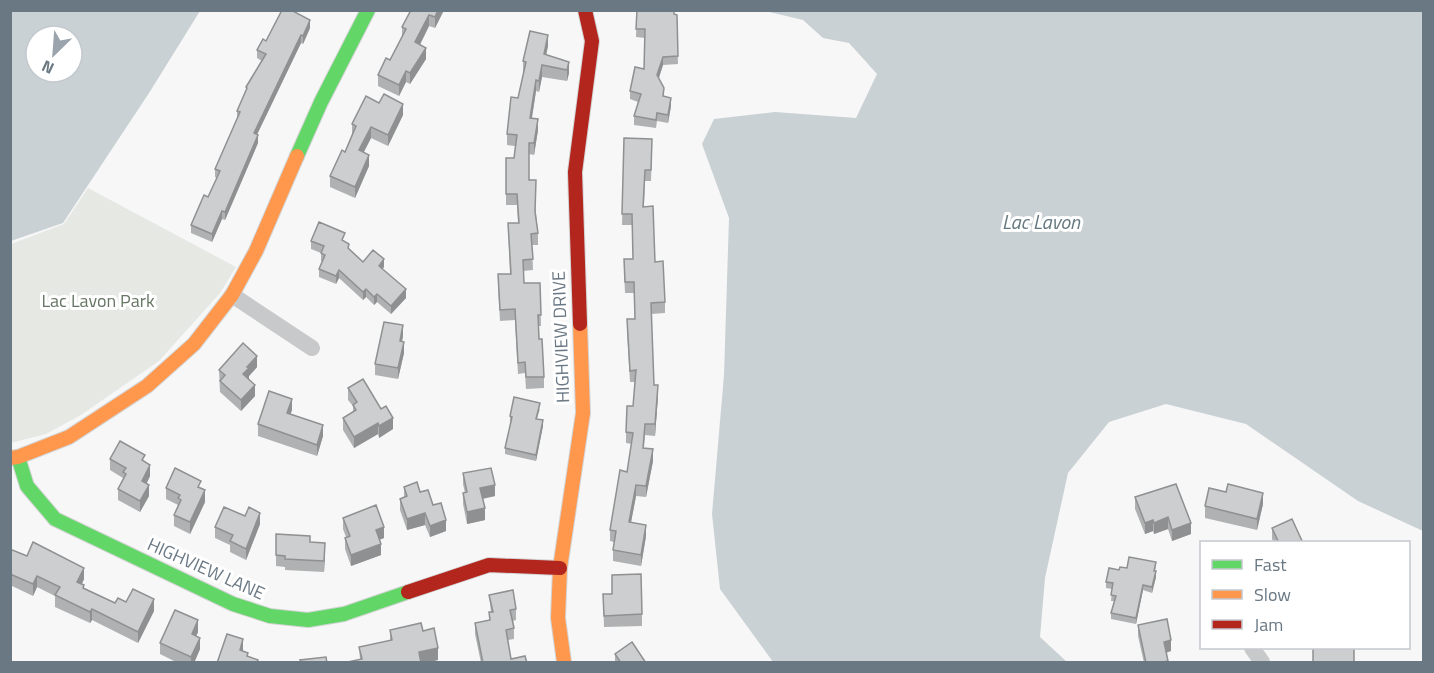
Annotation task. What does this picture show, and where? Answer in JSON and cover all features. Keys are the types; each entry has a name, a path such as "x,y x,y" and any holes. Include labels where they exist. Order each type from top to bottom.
{"street":[{"path":"14,457 69,437 147,386 194,344 232,295 256,251 321,102 368,10"},
{"name":"HIGHVIEW DRIVE","path":"564,663 558,618 560,568 583,413 575,172 592,41 585,10"},
{"path":"232,295 312,348"},
{"name":"HIGHVIEW LANE","path":"14,457 27,486 55,519 233,604 270,616 308,620 344,614 489,565 560,568"},
{"path":"1253,649 1262,663"}],"green space":[{"name":"Lac Lavon Park","path":"88,188 236,267 220,293 159,361 81,415 46,434 11,443 11,244 64,224"}],"water":[{"path":"11,10 200,11 149,93 63,223 11,241"},
{"name":"Lac Lavon","path":"765,11 1423,11 1423,531 1358,501 1246,424 1166,404 1109,422 1068,473 1045,578 1040,637 1067,662 773,662 720,589 712,514 724,375 729,218 702,144 714,119 775,112 856,118 877,74 849,43 823,38 803,20"}],"building":[{"path":"282,10 291,10 310,20 254,133 258,135 225,212 222,211 212,234 191,225 204,195 208,197 220,171 215,169 240,112 237,111 246,87 266,54 257,50 263,39 266,41"},
{"path":"411,10 438,10 435,17 429,15 415,42 426,48 410,73 406,71 399,85 378,75 386,58 390,60 406,29 402,27"},
{"path":"637,10 674,10 674,14 677,15 678,56 663,57 657,75 664,88 663,96 671,98 668,115 657,113 656,120 634,116 641,94 630,91 635,67 644,69 645,29 636,29"},
{"path":"530,31 548,35 544,54 569,62 567,70 542,65 539,81 536,80 530,118 538,119 534,143 529,143 529,180 536,180 535,212 538,233 531,234 533,259 523,260 524,283 540,283 539,339 542,339 544,377 526,377 525,362 518,363 515,309 500,310 498,274 511,274 508,223 519,223 517,194 506,194 506,158 514,158 517,135 507,134 511,97 518,98"},
{"path":"384,94 403,104 388,135 371,127 359,150 369,155 355,187 330,176 342,150 345,152 356,126 352,124 366,96 379,103"},
{"path":"624,138 652,139 651,170 645,170 643,207 653,206 655,262 663,261 665,302 651,303 654,385 658,385 655,424 645,424 643,448 653,449 646,486 636,485 629,522 646,525 641,555 613,550 616,531 610,530 620,470 627,472 633,433 626,432 627,406 633,406 636,370 630,371 627,319 635,319 634,282 625,282 624,259 633,259 632,214 622,214"},
{"path":"319,222 345,233 342,240 349,244 348,248 363,262 373,250 384,259 379,266 406,289 391,306 377,294 374,297 366,289 363,292 339,270 336,276 319,269 325,255 321,253 324,246 311,241"},
{"path":"384,322 403,325 400,341 404,342 398,368 375,364"},
{"path":"243,343 257,356 243,374 255,385 241,400 220,381 225,375 219,370"},
{"path":"363,379 381,409 386,406 393,418 379,426 378,423 354,437 343,418 356,410 353,405 357,402 348,388"},
{"path":"269,391 292,399 287,413 323,425 317,445 258,424"},
{"path":"514,397 540,403 536,419 543,420 536,455 505,448"},
{"path":"120,441 145,455 142,460 150,465 142,481 149,485 140,501 118,489 126,474 123,472 126,468 110,459"},
{"path":"175,468 201,481 198,487 205,490 190,522 174,515 181,500 178,498 180,495 166,488"},
{"path":"491,468 495,485 480,488 485,508 467,512 463,493 467,492 463,473"},
{"path":"417,482 420,492 428,490 433,505 441,503 446,520 430,526 425,513 407,519 400,499 407,496 404,487"},
{"path":"1176,484 1191,523 1172,530 1168,517 1154,523 1153,520 1145,523 1135,497"},
{"path":"1228,484 1263,493 1257,519 1205,506 1209,488 1226,492"},
{"path":"376,505 384,527 376,530 381,544 351,555 345,538 350,536 343,518"},
{"path":"224,507 245,516 249,507 260,513 246,549 230,541 233,535 215,527"},
{"path":"1292,519 1302,541 1278,541 1272,528"},
{"path":"276,534 310,536 310,542 325,543 324,561 285,559 285,556 276,555"},
{"path":"33,542 84,568 77,582 84,585 83,588 115,603 118,598 126,602 133,589 154,599 138,632 92,609 90,612 55,595 60,587 37,576 33,584 10,574 10,549 27,556"},
{"path":"1129,557 1156,562 1152,587 1143,585 1136,618 1111,613 1116,596 1111,595 1113,583 1106,582 1109,568 1119,570 1120,567 1127,568"},
{"path":"641,574 642,614 604,616 603,594 612,594 612,575"},
{"path":"513,590 516,609 510,610 514,628 506,630 511,659 525,656 527,663 483,663 475,623 490,620 489,612 493,612 489,595"},
{"path":"175,610 198,620 192,634 200,638 191,657 160,643"},
{"path":"1167,619 1171,640 1164,642 1168,661 1146,663 1138,625"},
{"path":"421,623 423,631 434,628 438,648 419,652 421,663 343,663 362,659 359,647 392,640 390,630"},
{"path":"227,634 243,639 240,650 248,653 247,656 258,660 257,663 217,663"},
{"path":"632,642 646,663 621,663 615,654"},
{"path":"1313,649 1354,649 1354,663 1313,663"},
{"path":"326,657 327,663 301,663 300,660"}],"traffic: fast":[{"path":"297,156 321,102 368,10"},
{"path":"18,457 27,486 55,519 233,604 270,616 308,620 344,614 408,592"}],"traffic: slow":[{"path":"10,458 69,437 147,386 194,344 232,295 256,251 297,156"},
{"path":"564,662 558,618 560,568 583,413 580,324"}],"traffic: jam":[{"path":"580,324 575,172 592,41 585,10"},
{"path":"408,592 489,565 560,568"}]}
